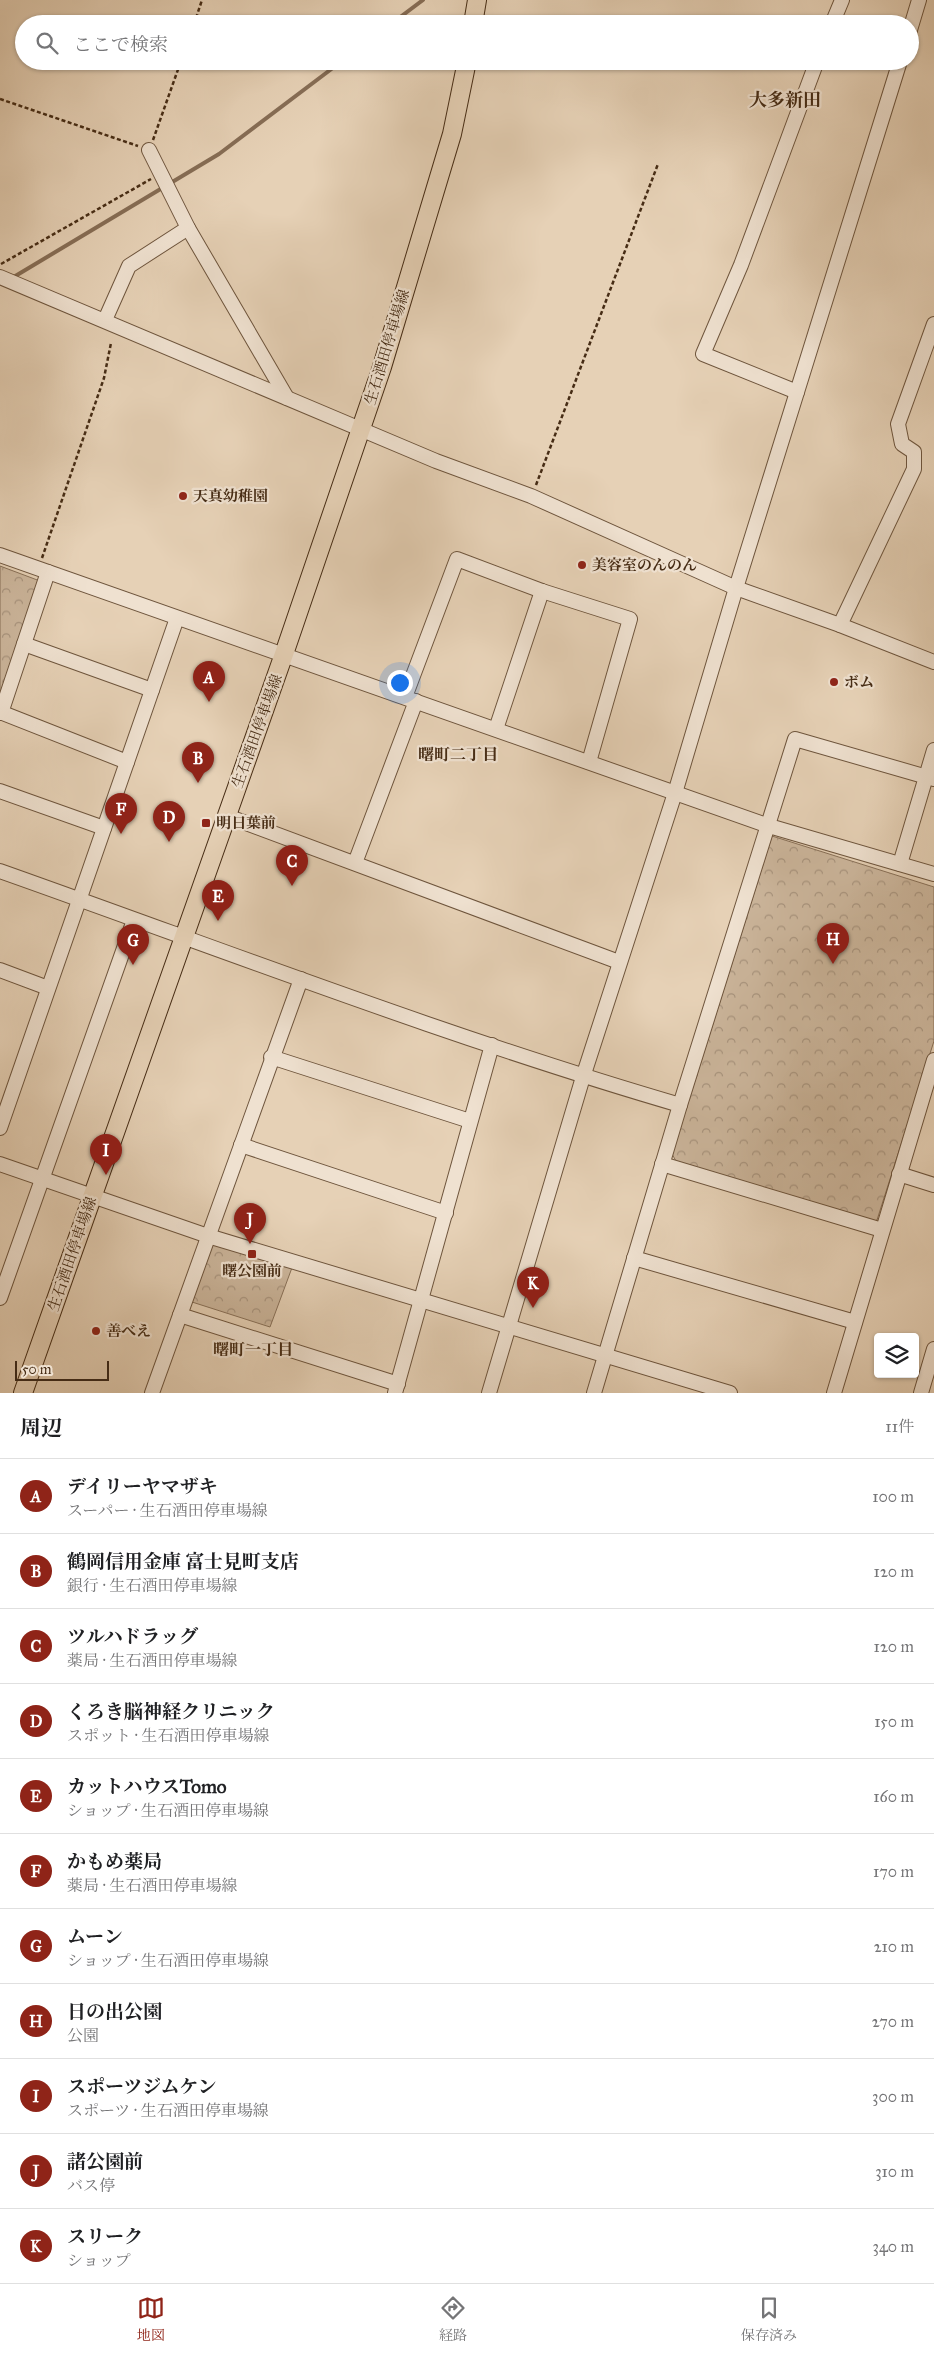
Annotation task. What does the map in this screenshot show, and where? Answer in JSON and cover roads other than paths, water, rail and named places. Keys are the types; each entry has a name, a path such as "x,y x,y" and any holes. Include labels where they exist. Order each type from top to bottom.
{"main road":[{"path":"474,15 477,0"},
{"name":"生石酒田停車場線","path":"23,1393 182,938 284,654 382,367 452,134 464,70"}],"street":[{"path":"836,15 842,0"},
{"path":"915,15 920,0"},
{"path":"797,392 703,354 741,265 814,70"},
{"path":"489,1393 583,1077 674,793 897,70"},
{"path":"149,150 188,228 288,398"},
{"path":"105,320 129,266 188,228"},
{"path":"0,277 436,461 531,496 736,588 840,625 934,662"},
{"path":"840,625 914,469 914,452 902,444 898,424 934,324"},
{"path":"0,556 284,654 769,826 934,874"},
{"path":"355,864 457,559 542,591 630,619 589,762"},
{"path":"43,571 24,644 0,712 127,762"},
{"path":"496,729 542,591"},
{"path":"0,1128 177,618"},
{"path":"24,644 152,690"},
{"path":"594,1393 680,1105 795,739 930,777"},
{"path":"900,864 930,777 934,750"},
{"path":"0,791 104,828"},
{"path":"226,816 620,962"},
{"path":"0,871 182,938 583,1077 680,1105"},
{"path":"0,1298 134,920"},
{"path":"0,970 48,988"},
{"path":"152,1393 300,979"},
{"path":"180,1315 397,1388 492,1045"},
{"path":"271,1057 470,1121"},
{"path":"834,1393 934,1060"},
{"path":"241,1146 446,1213"},
{"path":"0,1164 208,1236 730,1393"},
{"path":"662,1164 882,1230"},
{"path":"899,1174 934,1185"},
{"path":"634,1258 855,1322"},
{"path":"921,1393 934,1349"}],"waterway":[{"path":"403,15 423,0"},
{"path":"12,278 219,154 330,70"}],"place":[{"name":"天真幼稚園","path":"183,496"},
{"name":"美容室のんのん","path":"582,565"},
{"name":"ボム","path":"834,682"},
{"name":"デイリーヤマザキ","path":"209,702"},
{"name":"鶴岡信用金庫 富士見町支店","path":"198,783"},
{"name":"明日葉前","path":"206,823"},
{"name":"かもめ薬局","path":"121,834"},
{"name":"くろき脳神経クリニック","path":"169,842"},
{"name":"ツルハドラッグ","path":"292,886"},
{"name":"カットハウスTomo","path":"218,921"},
{"name":"日の出公園","path":"833,964"},
{"name":"ムーン","path":"133,965"},
{"name":"スポーツジムケン","path":"106,1175"},
{"name":"諸公園前","path":"250,1244"},
{"name":"曙公園前","path":"252,1254"},
{"name":"スリーク","path":"533,1308"},
{"name":"善べえ","path":"96,1331"}],"district":[{"name":"大多新田","path":"785,100"},
{"name":"曙町二丁目","path":"458,754"},
{"name":"曙町一丁目","path":"253,1349"}]}
